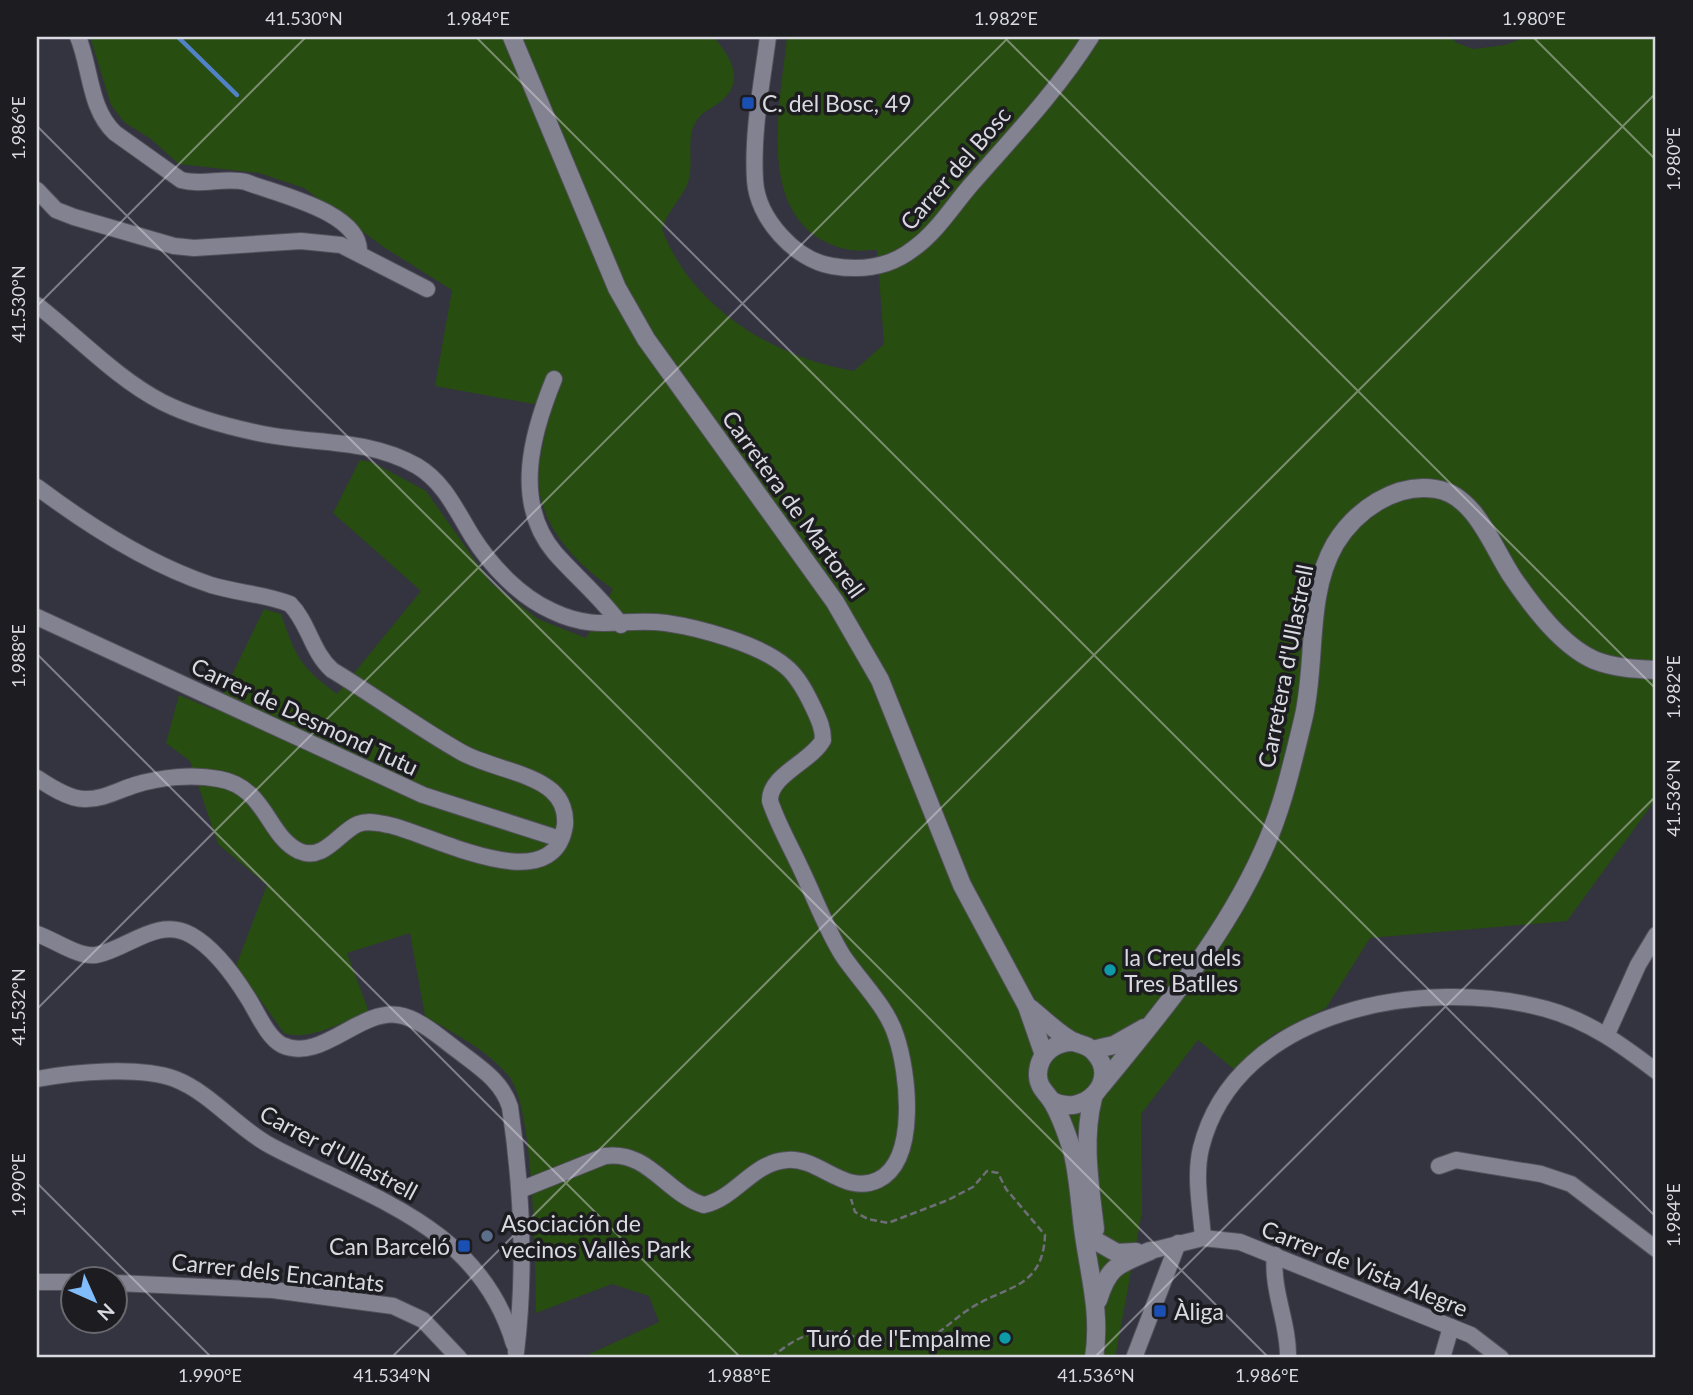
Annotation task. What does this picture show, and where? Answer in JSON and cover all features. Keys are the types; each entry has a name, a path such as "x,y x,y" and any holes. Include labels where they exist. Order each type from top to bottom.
{"main road":[{"name":"Carretera de Martorell","path":"512,37 617,288 653,350 801,553 859,640 898,722 962,886 1027,1006 1044,1055 1038,1077 1042,1091 1052,1101 1072,1153 1094,1281 1094,1358"},
{"name":"Carretera d'Ullastrell","path":"1097,1092 1158,1018 1242,891 1263,852 1283,799 1304,715 1316,610 1324,577 1334,547 1344,531 1371,506 1403,490 1431,488 1452,495 1477,518 1529,599 1576,649 1594,660 1621,668 1656,670"},
{"name":"Carretera de Martorell","path":"1027,1006 1074,1042 1092,1050 1101,1064 1097,1092 1088,1116 1088,1149 1096,1241 1094,1281"},
{"name":"Carretera d'Ullastrell","path":"1092,1050 1133,1036 1158,1018"},
{"path":"1044,1055 1060,1043 1074,1042"},
{"path":"1052,1101 1073,1107 1097,1092"},
{"path":"1096,1241 1117,1253 1150,1251"},
{"path":"1096,1307 1109,1271 1118,1264 1150,1251"}],"street":[{"path":"78,37 97,104 107,125 115,133 181,180 191,183 234,179 318,207 354,232 360,242 359,252"},
{"name":"Carrer del Bosc","path":"768,37 757,146 755,182 759,197 772,223 802,253 825,265 872,268 893,261 927,238 1037,108 1091,37"},
{"path":"37,190 49,204 74,217 174,246 194,248 326,242 359,252 427,289"},
{"path":"37,305 134,385 183,412 276,437 363,445 416,466 434,480 489,560 522,593 551,611 581,622 621,625 664,623 718,636 763,653 787,667 795,676 821,724 823,740 819,747 775,785 770,793 770,801 842,954 897,1036 907,1086 904,1136 889,1172 868,1184 850,1183 805,1162 785,1160 762,1167 727,1194 704,1205 685,1196 642,1163 620,1154 605,1156 520,1190"},
{"path":"554,379 535,426 531,448 533,506 553,551 621,625"},
{"path":"37,487 89,523 163,566 214,586 290,604 298,611 318,657 332,670 462,752 552,791 564,811 560,839 538,860 509,862 373,822 353,827 321,851 305,853 284,839 253,797 239,786 222,779 156,780 83,799 37,778"},
{"name":"Carrer de Desmond Tutu","path":"37,617 423,795 560,839"},
{"path":"37,934 81,953 96,955 160,930 189,934 219,961 274,1039 290,1047 322,1042 381,1017 398,1015 455,1049 501,1086 510,1107 520,1190 522,1275 517,1355"},
{"path":"1607,1034 1638,965 1656,934"},
{"path":"1203,1238 1198,1175 1200,1152 1219,1102 1266,1053 1310,1026 1343,1012 1392,1001 1513,1002 1548,1009 1607,1034 1656,1071"},
{"name":"Carrer d'Ullastrell","path":"37,1079 89,1073 157,1075 192,1089 269,1145 407,1213 450,1244 477,1270 492,1292 509,1328 517,1355"},
{"path":"1439,1166 1456,1160 1541,1174 1571,1184 1656,1249"},
{"name":"Carrer de Vista Alegre","path":"1150,1251 1203,1238 1240,1242 1451,1327 1480,1341 1501,1358"},
{"path":"1134,1358 1178,1243"},
{"path":"1275,1255 1273,1273 1287,1338 1288,1358"},
{"path":"37,1282 60,1282"},
{"name":"Carrer dels Encantats","path":"130,1284 273,1290 393,1306 423,1320 459,1358"},
{"path":"1441,1358 1451,1327"}],"path":[{"path":"771,1358 813,1333 833,1331 896,1344 928,1340 972,1307 1014,1290 1037,1267 1044,1252 1045,1235 1006,1189 998,1173 987,1171 973,1187 948,1200 888,1223 868,1220 855,1212 850,1183"}],"green space":[{"path":"90,37 714,37 730,61 733,86 720,102 695,123 691,139 689,179 662,229 675,257 693,282 714,305 739,324 794,354 854,371 884,344 877,250 845,249 816,236 796,216 784,190 778,160 778,129 787,37 1450,37 1473,49 1505,45 1526,37 1656,37 1656,799 1567,921 1370,938 1326,1008 1274,1034 1235,1070 1198,1040 1141,1114 1142,1212 1115,1358 581,1358 659,1322 649,1296 612,1284 536,1313 534,1226 528,1152 524,1119 517,1093 508,1075 480,1050 425,1016 410,933 347,953 369,1012 315,1033 284,1033 236,966 267,885 218,844 190,761 166,743 179,695 215,710 264,609 281,614 301,660 337,694 421,591 333,513 360,460 372,462 426,491 491,583 538,619 586,638 613,589 570,552 558,537 542,504 539,466 550,407 435,386 452,290 385,248 304,188 259,173 179,164 151,139 124,122 111,105"}],"waterway":[{"path":"178,37 237,95"}],"place":[{"name":"C. del Bosc, 49","path":"748,103"},
{"name":"la Creu dels Tres Batlles","path":"1110,970"},
{"name":"Asociación de vecinos Vallès Park","path":"487,1236"},
{"name":"Can Barceló","path":"464,1246"},
{"name":"Àliga","path":"1160,1311"},
{"name":"Turó de l'Empalme","path":"1005,1338"}]}
